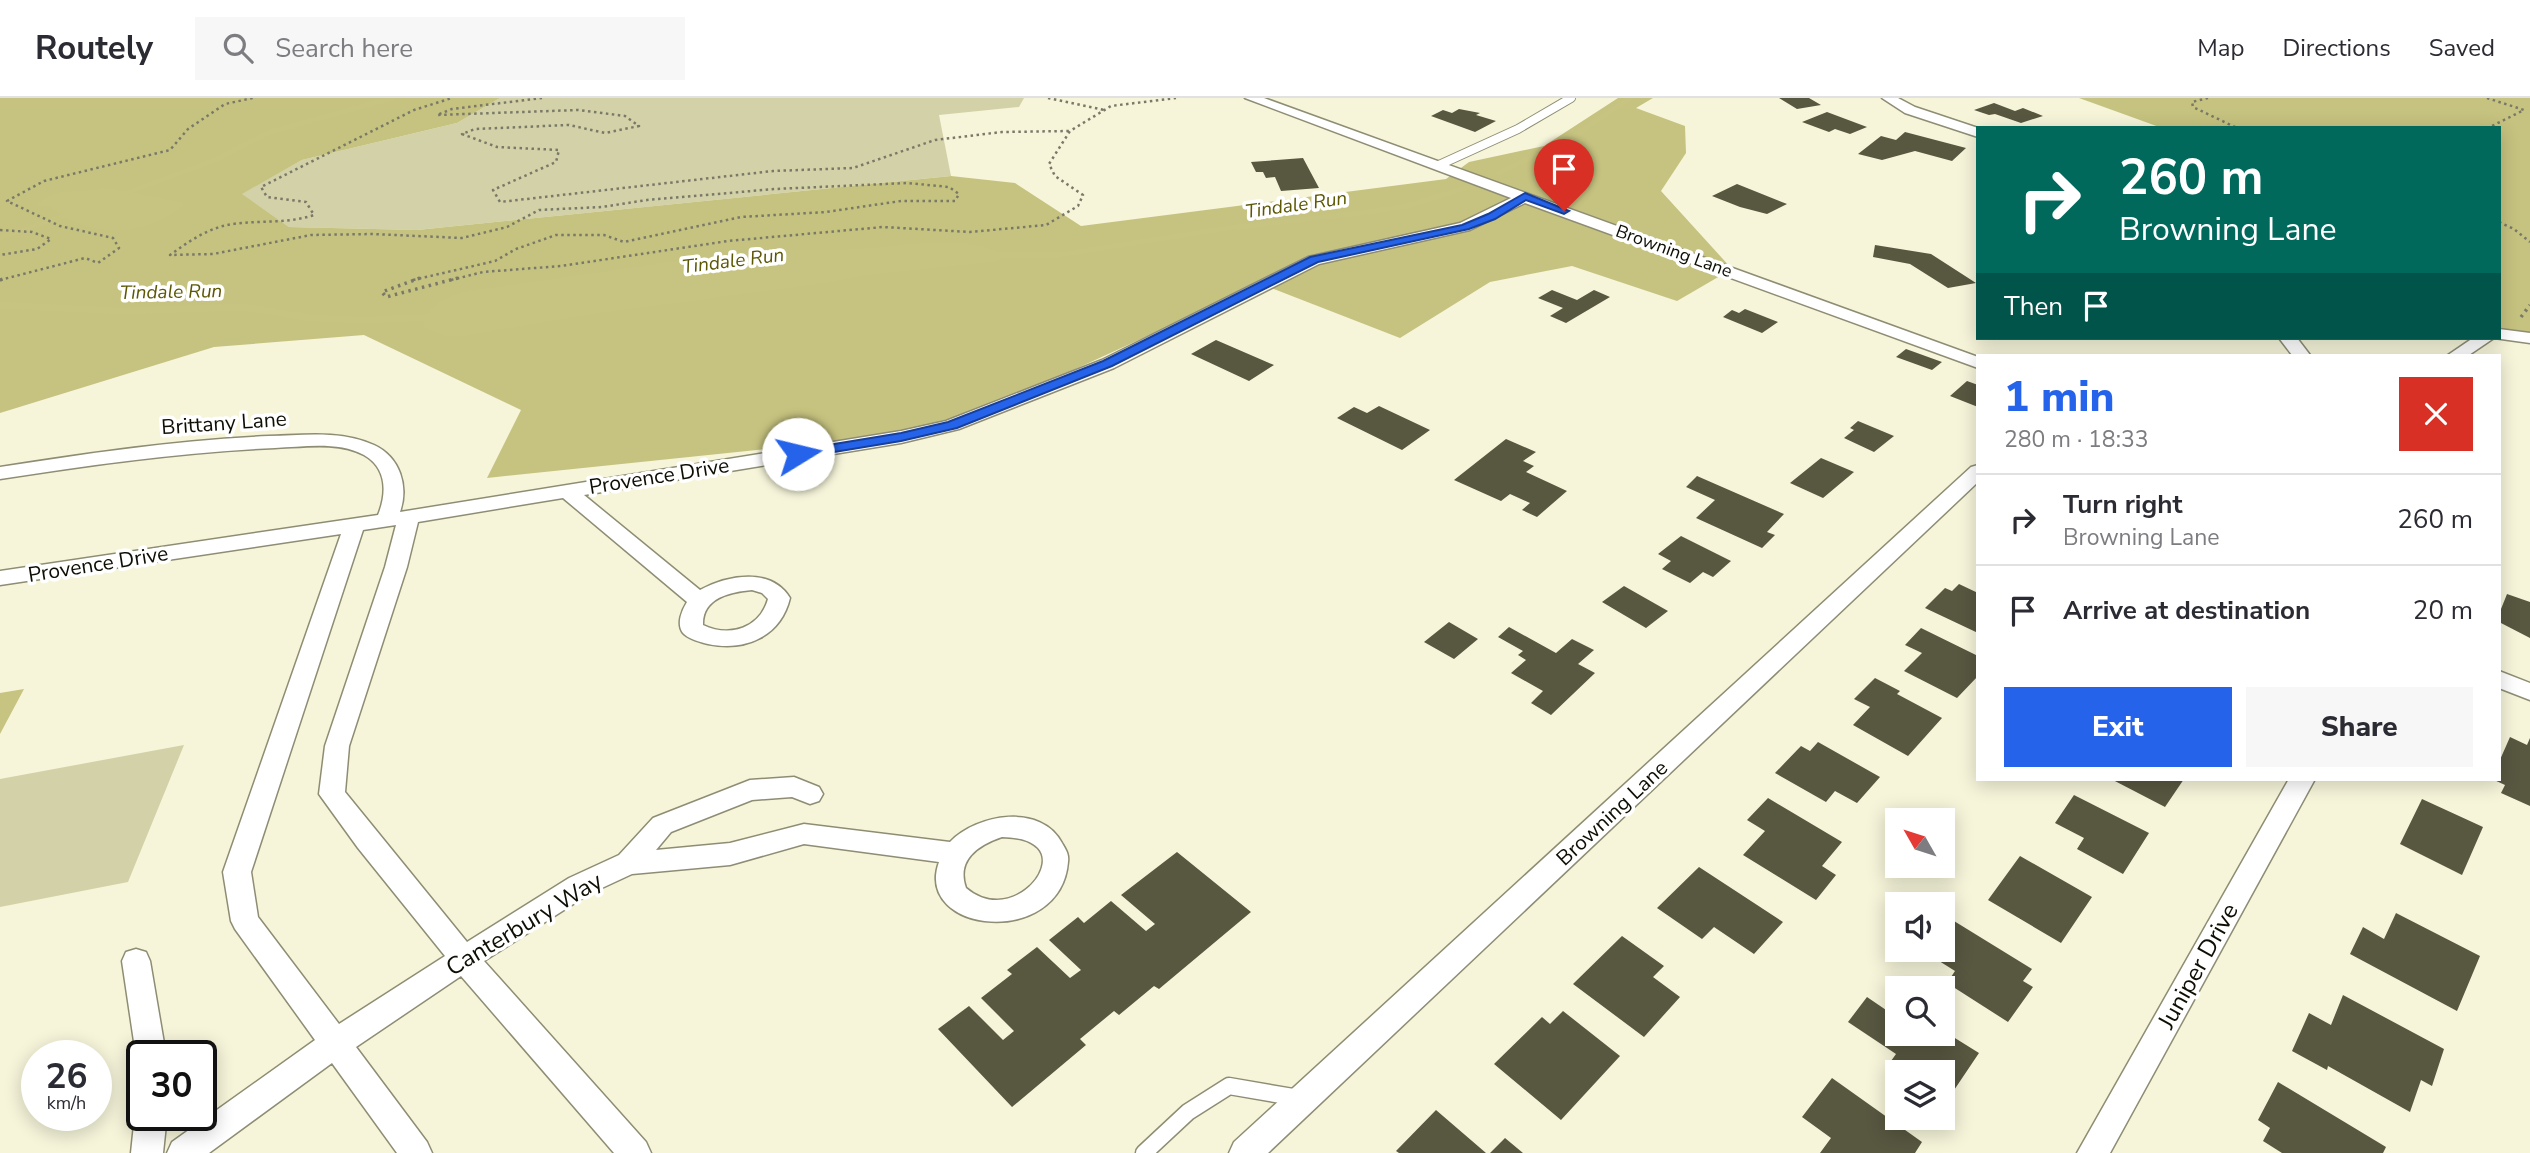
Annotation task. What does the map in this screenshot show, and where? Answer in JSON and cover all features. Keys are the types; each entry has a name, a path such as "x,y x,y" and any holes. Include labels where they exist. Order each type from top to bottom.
{"street":[{"name":"Browning Lane","path":"1252,98 1976,362"},
{"path":"1889,98 1910,110 1976,132"},
{"name":"Provence Drive","path":"0,578 567,491 901,437 952,425 1108,364 1314,260 1465,227 1491,216 1525,196"},
{"path":"2501,334 2530,338"},
{"path":"2290,340 2300,354"},
{"path":"2458,354 2482,340"},
{"name":"Brittany Lane","path":"0,473 141,452 240,443 311,440 357,445 381,458 395,479 394,504 398,518"},
{"name":"Browning Lane","path":"1245,1153 1976,473"},
{"path":"567,491 685,591 701,600"},
{"path":"398,518 396,568 337,746 332,794 370,846 464,959 635,1153"},
{"path":"354,525 237,872 245,921 416,1153"},
{"path":"2501,680 2530,692"},
{"name":"Juniper Drive","path":"2093,1153 2301,781"},
{"path":"629,863 662,825 750,790 794,787 810,794"},
{"name":"Canterbury Way","path":"183,1153 336,1043 464,959 579,886 629,863 730,854 804,834 956,853"},
{"path":"136,961 149,1040"},
{"path":"147,1153 149,1131"}],"lane":[{"path":"1439,165 1518,129 1571,98"},
{"path":"1144,1153 1188,1112 1229,1086 1303,1099"}],"path":[{"path":"0,280 85,258 98,263 119,248 113,238 60,226 7,201 44,181 170,150 188,129 225,104 253,98"},
{"path":"452,98 414,110 261,187 267,197 306,202 314,215 293,223 231,224 188,241 170,255 213,254 311,235 372,234 462,238 507,227 539,210 602,207 775,189 906,183 949,187 959,194 956,201 901,201 826,212 741,217 624,242 604,235 556,235 516,248 495,261 414,279 382,292 386,297 483,272 561,266 728,241 883,227 970,232 1046,225 1078,206 1083,195 1055,176 1049,163 1070,131 1111,106 1175,98"},
{"path":"542,98 453,109 437,116 578,110 625,116 639,126 605,133 569,125 475,129 462,134 475,141 513,151 559,150 556,162 493,190 500,202 773,171 853,168 935,140 1002,132 1070,131"},
{"path":"1048,98 1105,110"},
{"path":"2208,98 2193,102 2193,107 2233,126"},
{"path":"2487,98 2524,110 2492,126"},
{"path":"2501,223 2530,242"},
{"path":"0,230 32,232 51,239 37,249 0,255"}],"shaded area":[{"path":"0,98 500,98 457,123 302,160 242,194 289,227 417,230 951,176 1015,183 1081,226 1446,179 1469,162 1544,146 1618,98 1653,98 1636,108 1685,126 1686,153 1661,191 1732,269 1677,301 1572,266 1490,282 1400,338 1261,284 940,431 487,478 521,410 364,335 214,347 0,413"},
{"path":"500,98 1024,98 1019,107 939,115 951,176 417,230 289,227 241,194 302,160 457,123"},
{"path":"2079,98 2530,98 2530,338 2501,328 2501,126 2156,126"},
{"path":"184,745 128,882 0,907 0,779"}],"water":[{"path":"104,188 183,202 182,207 149,225 115,230 81,224 64,217 49,206 41,207 38,203 61,193"},
{"path":"924,243 975,245 1003,256 994,262 861,276 587,315 463,336 445,336 423,327 430,312 440,302 469,291 753,250 845,250"},
{"path":"24,689 0,734 0,693"}],"building":[{"path":"1779,98 1809,98 1821,105 1797,109"},
{"path":"1994,103 2015,111 2023,108 2043,116 2021,123 1974,110"},
{"path":"1459,109 1480,113 1476,115 1496,121 1475,132 1431,116 1443,110 1452,113"},
{"path":"1827,112 1867,127 1850,134 1835,129 1829,132 1802,122"},
{"path":"1905,132 1966,148 1952,161 1915,151 1882,160 1858,154 1881,136 1896,140"},
{"path":"1303,158 1319,188 1281,191 1275,177 1266,178 1263,172 1256,172 1251,162"},
{"path":"1737,184 1787,204 1767,214 1712,196"},
{"path":"1875,245 1931,254 1976,283 1948,288 1910,264 1873,257"},
{"path":"1552,290 1577,300 1594,290 1610,297 1566,323 1550,316 1563,308 1538,298"},
{"path":"1745,309 1778,322 1762,333 1723,317 1732,310 1739,313"},
{"path":"1216,340 1274,365 1249,381 1191,354"},
{"path":"1906,349 1942,362 1932,370 1896,357"},
{"path":"1967,381 1976,384 1976,406 1950,396"},
{"path":"1379,406 1430,430 1402,450 1337,418 1354,407 1367,413"},
{"path":"1858,421 1894,436 1874,452 1844,438 1854,430 1850,428"},
{"path":"1506,439 1536,452 1523,461 1534,466 1526,472 1567,491 1537,517 1522,510 1530,503 1510,494 1501,501 1454,480"},
{"path":"1821,458 1854,472 1823,498 1790,483"},
{"path":"1697,476 1784,514 1767,532 1775,535 1762,548 1696,518 1715,500 1686,487"},
{"path":"1681,536 1731,561 1713,577 1703,572 1690,583 1662,569 1671,561 1658,554"},
{"path":"1959,584 1976,592 1976,632 1925,608 1945,588 1952,591"},
{"path":"1624,586 1668,611 1646,628 1602,602"},
{"path":"2507,594 2530,602 2530,638 2501,623 2501,609"},
{"path":"1449,622 1478,639 1454,659 1424,642"},
{"path":"1509,627 1556,653 1572,639 1594,650 1578,664 1595,673 1551,715 1531,703 1543,691 1511,673 1526,660 1518,655 1523,651 1498,637"},
{"path":"1921,628 1976,655 1976,678 1957,698 1904,671 1922,653 1905,645"},
{"path":"1875,678 1900,691 1897,694 1942,718 1908,756 1853,725 1870,707 1854,699"},
{"path":"2510,737 2527,745 2530,738 2530,806 2501,793 2505,785 2496,781 2501,781 2501,757"},
{"path":"1818,742 1880,777 1857,803 1835,791 1826,802 1775,773 1801,746 1810,751"},
{"path":"2115,781 2183,781 2165,807"},
{"path":"2074,795 2149,833 2123,874 2077,849 2084,838 2055,823"},
{"path":"1768,798 1842,842 1822,866 1836,875 1816,900 1743,855 1765,831 1747,820"},
{"path":"2422,799 2483,827 2462,875 2400,844"},
{"path":"1177,852 1251,912 1159,989 1154,986 1119,1015 1114,1011 1080,1039 1086,1045 1012,1107 938,1029 969,1006 1003,1040 1014,1031 981,998 1012,974 1007,970 1037,947 1070,978 1081,970 1049,940 1078,917 1084,923 1111,901 1146,931 1155,924 1121,895"},
{"path":"2020,856 2092,897 2061,943 1988,900"},
{"path":"1699,867 1783,922 1754,954 1714,927 1702,939 1657,908"},
{"path":"2396,913 2480,956 2457,1011 2350,954 2363,927 2384,939"},
{"path":"1955,922 2032,969 2023,981 2033,987 2008,1022 1955,988 1955,976 1952,976 1955,971 1941,962 1955,962"},
{"path":"1622,936 1664,966 1653,977 1680,997 1644,1037 1573,984"},
{"path":"2343,995 2444,1049 2432,1086 2421,1080 2410,1112 2328,1066 2327,1070 2292,1051 2309,1013 2331,1025"},
{"path":"1867,997 1885,1009 1885,1046 1955,1046 1955,1038 1979,1053 1955,1089 1955,1060 1892,1060 1896,1054 1848,1022"},
{"path":"1563,1011 1620,1056 1561,1120 1494,1064 1542,1017 1550,1024"},
{"path":"1832,1078 1885,1116 1885,1130 1905,1130 1922,1142 1915,1153 1820,1153 1831,1138 1802,1117"},
{"path":"2278,1082 2386,1147 2383,1153 2282,1153 2263,1141 2270,1128 2258,1120"},
{"path":"1436,1110 1486,1153 1396,1151"},
{"path":"1505,1138 1523,1153 1490,1153"}],"waterway":[{"path":"121,195 215,160 270,132 392,98"},
{"name":"Tindale Run","path":"1499,173 1570,139 1630,98"},
{"name":"Tindale Run","path":"991,255 1059,255 1228,228 1361,213 1407,206 1466,188"},
{"path":"0,238 72,213"},
{"name":"Tindale Run","path":"0,305 120,311 244,307 311,318 363,320 439,317"}],"route":[{"path":"798,454 901,437 952,425 1026,398 1108,364 1314,260 1465,227 1491,216 1525,196 1564,211"}]}
